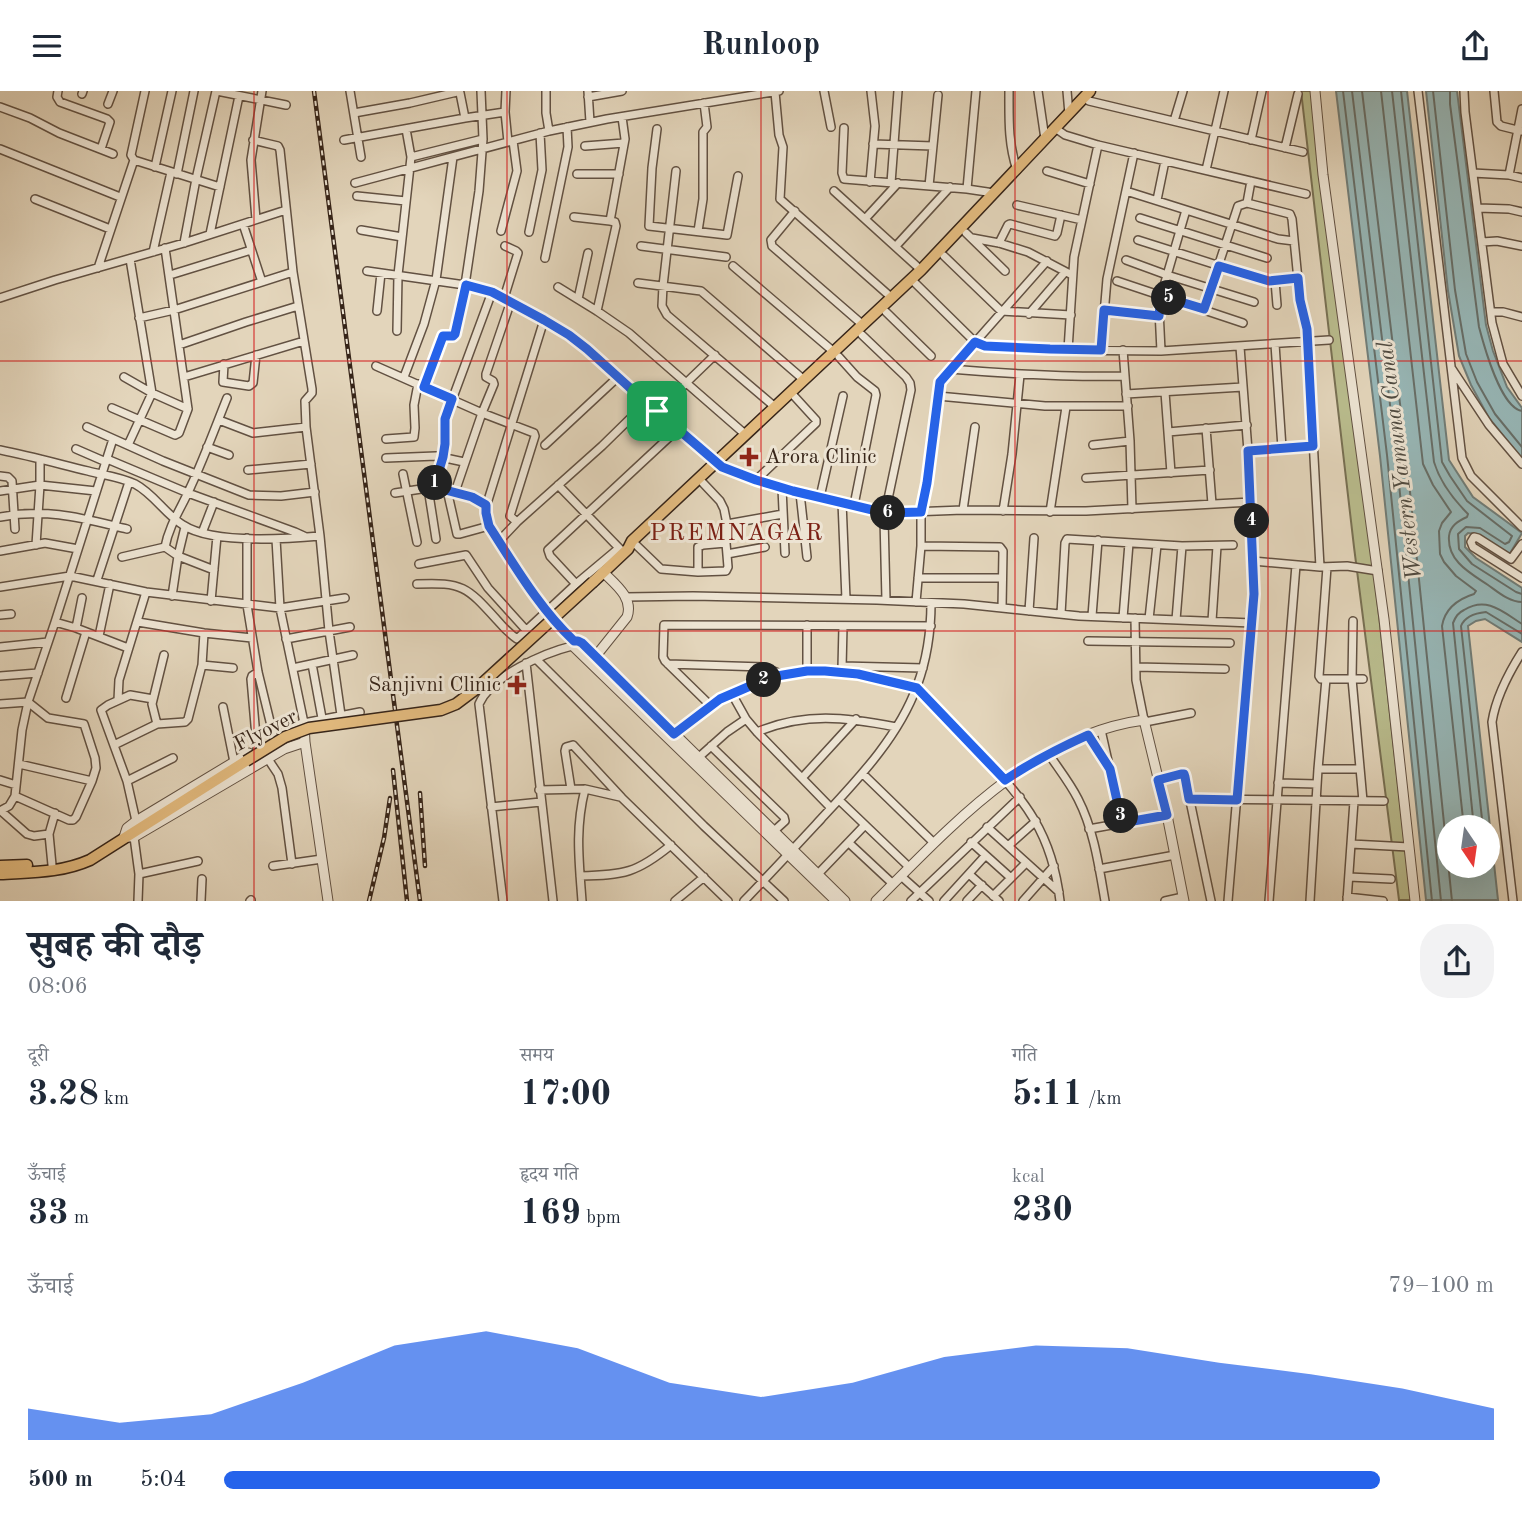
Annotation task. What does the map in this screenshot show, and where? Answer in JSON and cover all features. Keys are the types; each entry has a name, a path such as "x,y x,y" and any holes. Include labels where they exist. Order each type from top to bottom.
{"highway":[{"path":"863,330 886,312 921,270 1045,139 1057,131 1069,114 1098,91"},
{"path":"628,548 795,397 892,299 969,236 1089,96"},
{"path":"628,548 704,483 747,435 804,380 837,355"},
{"name":"Flyover","path":"107,848 285,737 309,728 441,709 456,704 476,689 628,548"},
{"path":"0,866 51,865 73,861 107,848"},
{"path":"0,874 75,867 107,848"}],"street":[{"path":"58,91 60,102 109,120 101,149"},
{"path":"108,104 113,91"},
{"path":"145,91 131,155 134,160 220,187"},
{"path":"155,167 172,91"},
{"path":"153,252 194,91"},
{"path":"184,243 216,91 286,105"},
{"path":"256,219 251,160 262,91"},
{"path":"350,91 362,157"},
{"path":"386,439 414,437 414,405 421,385 443,336 455,334 466,285 479,191 483,148 481,91"},
{"path":"501,231 517,171 505,112 506,91"},
{"path":"546,91 549,131"},
{"path":"590,122 588,94 622,91"},
{"path":"355,183 567,127 704,103 732,95 777,91 779,135 783,147 780,197 892,299"},
{"path":"824,91 831,127"},
{"path":"870,182 874,115 871,91"},
{"path":"865,219 894,183 898,91"},
{"path":"967,188 976,91"},
{"path":"1009,91 1010,141 1017,170"},
{"path":"1038,91 1045,139"},
{"path":"1067,91 1069,114"},
{"path":"1174,121 1183,91"},
{"path":"1206,170 1224,91"},
{"path":"1251,140 1262,91"},
{"path":"1315,91 1323,175 1378,571 1415,901"},
{"path":"1418,91 1460,451 1471,476 1522,527"},
{"path":"1464,91 1494,332 1503,364 1522,396"},
{"path":"1494,91 1497,122 1501,126 1520,130"},
{"path":"354,113 457,92 460,93 466,118"},
{"path":"1285,148 1298,94"},
{"path":"929,186 937,95"},
{"path":"210,234 239,96"},
{"path":"1089,96 1174,121 1303,152"},
{"path":"698,231 703,199 703,132 707,127 704,103"},
{"path":"0,107 113,154"},
{"path":"344,140 505,112"},
{"path":"1509,175 1522,112"},
{"path":"610,221 624,143 622,117"},
{"path":"545,258 568,147 567,127"},
{"path":"844,128 843,178 967,188 994,193"},
{"path":"397,331 398,275 411,157 406,129"},
{"path":"657,129 648,224 650,226 728,235 738,176"},
{"path":"1057,131 1098,145 1306,194"},
{"path":"529,232 542,170 540,133"},
{"path":"411,157 483,139"},
{"path":"253,140 279,148 293,272 312,389 305,401 306,427 341,715"},
{"path":"585,146 624,143"},
{"path":"873,144 933,146"},
{"path":"1068,350 1071,316 1069,273 1098,145"},
{"path":"0,149 120,197"},
{"path":"1101,350 1107,279 1134,153"},
{"path":"404,377 424,324 436,281 453,157"},
{"path":"98,268 134,160"},
{"path":"1157,200 1165,161"},
{"path":"676,171 663,286 664,312 775,407"},
{"path":"1047,171 1090,184"},
{"path":"1473,173 1522,178"},
{"path":"577,174 619,174"},
{"path":"1247,203 1251,181"},
{"path":"896,246 950,187"},
{"path":"834,191 921,270"},
{"path":"1126,191 1278,239 1294,241"},
{"path":"356,195 406,201"},
{"path":"35,199 110,229"},
{"path":"1204,309 1238,206 1247,203 1290,214 1308,343 1323,567 1319,676 1321,679 1363,679"},
{"path":"1017,205 1082,220"},
{"path":"1478,208 1522,212"},
{"path":"0,298 286,210"},
{"path":"1161,351 1161,296 1186,210"},
{"path":"795,211 771,240 772,246 863,330 909,381 911,390 885,513 886,600"},
{"path":"999,243 1010,224 1055,236 1060,215"},
{"path":"574,217 615,222 617,228 597,311"},
{"path":"1140,218 1267,258"},
{"path":"243,224 262,282"},
{"path":"361,230 402,236"},
{"path":"969,236 1028,252 1069,273"},
{"path":"969,236 1005,271"},
{"path":"1138,240 1260,279 1275,281 1298,278"},
{"path":"1482,242 1497,241 1522,246"},
{"path":"489,526 458,534 451,491 494,384 486,374 508,300 518,254 505,246"},
{"path":"641,246 726,257"},
{"path":"112,408 177,434 188,409 165,248"},
{"path":"170,275 251,250"},
{"path":"578,299 588,253"},
{"path":"944,256 1001,311 1071,316"},
{"path":"128,445 152,393 130,259"},
{"path":"1126,260 1254,302"},
{"path":"916,602 921,512 940,382 1047,261"},
{"path":"733,266 875,391 854,505"},
{"path":"367,271 466,285 492,292 508,300 587,349 719,465 800,493 885,513 963,510 1050,512 1251,502"},
{"path":"139,319 293,272"},
{"path":"377,311 381,273"},
{"path":"1029,314 1069,273"},
{"path":"914,281 975,342 985,346 1161,351 1329,340"},
{"path":"1117,281 1243,323"},
{"path":"1275,281 1276,305"},
{"path":"638,283 701,291 804,380"},
{"path":"558,287 629,333 747,435"},
{"path":"436,539 431,487 443,457 445,419 492,292"},
{"path":"179,345 298,306"},
{"path":"1104,310 1159,316"},
{"path":"886,312 931,356"},
{"path":"1491,312 1522,317"},
{"path":"544,320 486,505 489,526 546,612 573,643 790,852 836,901"},
{"path":"184,377 304,341"},
{"path":"1275,344 1282,448"},
{"path":"1228,901 1252,623 1251,502 1240,347"},
{"path":"1123,350 1132,509"},
{"path":"224,365 223,382 251,386 256,355"},
{"path":"657,411 715,355"},
{"path":"376,366 534,433 510,516 517,522"},
{"path":"1451,367 1489,425 1522,464"},
{"path":"950,369 1020,375 1125,376"},
{"path":"1003,511 1020,375"},
{"path":"124,377 188,409"},
{"path":"545,445 618,377"},
{"path":"1126,394 1244,387"},
{"path":"1165,392 1171,473"},
{"path":"820,497 843,396"},
{"path":"939,396 1066,407 1128,406"},
{"path":"756,480 816,424 816,420 795,397"},
{"path":"164,547 169,528 176,520 197,474 227,398"},
{"path":"500,540 647,402"},
{"path":"1050,512 1066,407"},
{"path":"219,420 253,433 306,427"},
{"path":"1168,432 1247,425"},
{"path":"87,427 238,491 256,496 315,492"},
{"path":"963,510 975,427"},
{"path":"1206,428 1212,504"},
{"path":"576,584 548,551 678,429"},
{"path":"49,834 27,834 0,811 9,806 15,796 22,730 28,702 113,439"},
{"path":"1093,445 1130,441"},
{"path":"1248,451 1313,446"},
{"path":"207,447 229,455"},
{"path":"76,449 306,537"},
{"path":"0,450 129,482 144,490 185,527 202,533 276,539 320,536"},
{"path":"386,458 443,457 464,462"},
{"path":"36,545 40,459"},
{"path":"248,470 311,464"},
{"path":"1086,478 1210,470"},
{"path":"403,474 416,542"},
{"path":"0,476 10,479 15,529"},
{"path":"97,580 129,482"},
{"path":"558,485 587,514 628,548 661,569 726,571 727,524 724,509 704,483"},
{"path":"0,491 40,485 96,491"},
{"path":"395,493 431,487 472,497 486,505"},
{"path":"782,488 785,553"},
{"path":"800,493 807,557"},
{"path":"202,533 214,502"},
{"path":"842,502 846,599"},
{"path":"0,517 38,513 88,519 127,529"},
{"path":"727,524 783,514"},
{"path":"173,596 185,527"},
{"path":"211,601 217,536"},
{"path":"247,538 247,605 258,672 274,738"},
{"path":"1029,611 1034,538"},
{"path":"1522,544 1510,559 1478,538 1472,539 1473,547 1522,578"},
{"path":"276,539 280,608 304,723 328,901"},
{"path":"1061,614 1066,539 1182,546 1233,545"},
{"path":"1092,616 1098,540"},
{"path":"0,551 49,543 78,549"},
{"path":"698,572 698,547 726,543"},
{"path":"1123,618 1129,543"},
{"path":"1149,619 1157,545"},
{"path":"921,546 1000,547 1003,551 1002,608"},
{"path":"1176,620 1182,546"},
{"path":"1212,621 1217,546"},
{"path":"122,557 164,547 214,571"},
{"path":"727,554 765,547"},
{"path":"417,584 445,583 473,594 515,639 518,639 576,584 628,548"},
{"path":"419,564 466,555 488,588 526,630"},
{"path":"1253,561 1323,567 1348,566 1378,571"},
{"path":"1269,901 1296,565"},
{"path":"593,660 627,617 629,606 626,597 603,572"},
{"path":"0,587 70,576 146,592 280,608 345,598"},
{"path":"918,578 1002,578"},
{"path":"99,636 110,585"},
{"path":"118,701 128,648 146,592"},
{"path":"626,597 886,600 1123,618 1252,623"},
{"path":"76,628 82,598"},
{"path":"744,901 863,774 896,727 917,688 927,654 931,603"},
{"path":"0,615 11,614"},
{"path":"1135,618 1136,680 1184,899 1165,901"},
{"path":"1353,621 1352,679 1363,801"},
{"path":"55,622 128,648"},
{"path":"138,622 252,638"},
{"path":"711,706 663,657 665,625 931,626"},
{"path":"807,625 807,671"},
{"path":"841,669 843,626"},
{"path":"286,639 350,627"},
{"path":"66,698 86,632"},
{"path":"114,745 157,724 187,721 202,665 204,633"},
{"path":"1088,641 1230,643"},
{"path":"0,647 48,642"},
{"path":"503,901 479,704 486,692 496,683 526,663 573,643"},
{"path":"1513,901 1492,722 1503,685 1522,653"},
{"path":"157,724 152,709 153,699 164,655"},
{"path":"293,668 353,655"},
{"path":"536,659 781,899"},
{"path":"526,663 553,901"},
{"path":"312,664 322,718"},
{"path":"667,664 764,667 781,674"},
{"path":"202,665 233,668"},
{"path":"1136,667 1225,669"},
{"path":"671,736 732,694 781,674 841,669 923,668"},
{"path":"841,669 917,688 1020,796 1046,841 1060,897"},
{"path":"257,748 251,677 258,672"},
{"path":"0,676 38,673"},
{"path":"1310,901 1315,801 1326,679"},
{"path":"136,821 127,781 101,710 133,694 153,699"},
{"path":"732,694 757,732 831,808"},
{"path":"0,704 28,702 48,718 84,724 95,758 95,772 75,820 69,820 15,796"},
{"path":"223,707 234,762"},
{"path":"138,901 139,874 127,828 257,748 304,723 360,712"},
{"path":"876,901 934,842 1005,780 1028,764 1101,730 1191,713"},
{"path":"699,757 746,719"},
{"path":"757,732 801,719 856,719 896,727"},
{"path":"802,778 856,719"},
{"path":"1101,730 1122,823"},
{"path":"1088,735 1110,769"},
{"path":"671,736 699,757 774,831 790,852 818,874 845,901"},
{"path":"130,836 284,750 305,742"},
{"path":"571,789 565,751 569,745 573,745 621,797 728,901"},
{"path":"711,746 784,817 784,822 774,831"},
{"path":"1048,753 1082,806 1090,829 1105,901"},
{"path":"127,781 173,758"},
{"path":"268,759 278,774 282,788 292,864"},
{"path":"19,764 92,781"},
{"path":"1318,769 1359,769"},
{"path":"863,774 934,842"},
{"path":"1158,780 1184,774 1211,901"},
{"path":"0,780 16,785"},
{"path":"1278,783 1317,784"},
{"path":"540,790 585,789 621,797"},
{"path":"582,901 578,823 585,789"},
{"path":"911,901 1020,796"},
{"path":"1189,799 1384,801"},
{"path":"839,800 909,867"},
{"path":"1354,801 1347,899 1383,901"},
{"path":"491,807 541,802"},
{"path":"51,865 49,834 55,813"},
{"path":"1090,829 1167,815"},
{"path":"1008,846 1036,821"},
{"path":"818,874 865,825"},
{"path":"987,827 1060,897"},
{"path":"971,842 1011,878"},
{"path":"849,843 893,884"},
{"path":"1351,844 1409,846"},
{"path":"580,876 625,873 650,862 671,845"},
{"path":"1099,869 1175,855"},
{"path":"944,901 985,856"},
{"path":"273,866 322,859"},
{"path":"139,874 198,861"},
{"path":"968,874 996,898 1026,863"},
{"path":"1023,901 1054,866"},
{"path":"901,876 929,901"},
{"path":"675,901 704,877"},
{"path":"1349,877 1391,879"},
{"path":"201,901 202,879"},
{"path":"967,901 982,885"}],"green space":[{"path":"1301,91 1317,91 1411,900 1399,900 1354,547"}],"water":[{"name":"Western Yamuna Canal","path":"1336,91 1407,91 1449,460 1473,497 1522,533 1509,555 1477,534 1468,533 1465,536 1465,547 1476,558 1522,588 1522,642 1485,619 1468,626 1489,815 1437,815 1437,879 1496,879 1498,900 1426,900 1380,456"},
{"path":"1426,91 1457,91 1486,325 1507,387 1522,408 1522,459 1489,418 1459,356 1448,291"}],"railway":[{"path":"314,91 420,901"},
{"path":"393,770 407,901"},
{"path":"420,793 425,866"},
{"path":"369,901 384,838 390,798"}],"place":[{"name":"Arora Clinic","path":"749,457"},
{"name":"Sanjivni Clinic","path":"517,685"}],"district":[{"name":"PREMNAGAR","path":"737,534"}],"route":[{"path":"1219,266 1269,281 1298,278 1307,329 1313,446 1248,451 1254,594 1237,800 1189,799 1185,777 1181,774 1158,780 1167,815 1122,823 1110,769 1088,735 1048,753 1005,780 917,688 872,676 841,672 807,671 781,674 760,681 720,699 674,734 582,643 574,641 546,612 489,526 486,505 472,497 434,487 443,457 445,419 452,399 424,387 443,336 455,334 466,285 492,292 569,335 657,411 722,467 738,474 793,491 885,513 921,512 940,382 975,342 985,346 1101,350 1104,310 1159,316 1161,296 1204,309 1219,266"}]}
